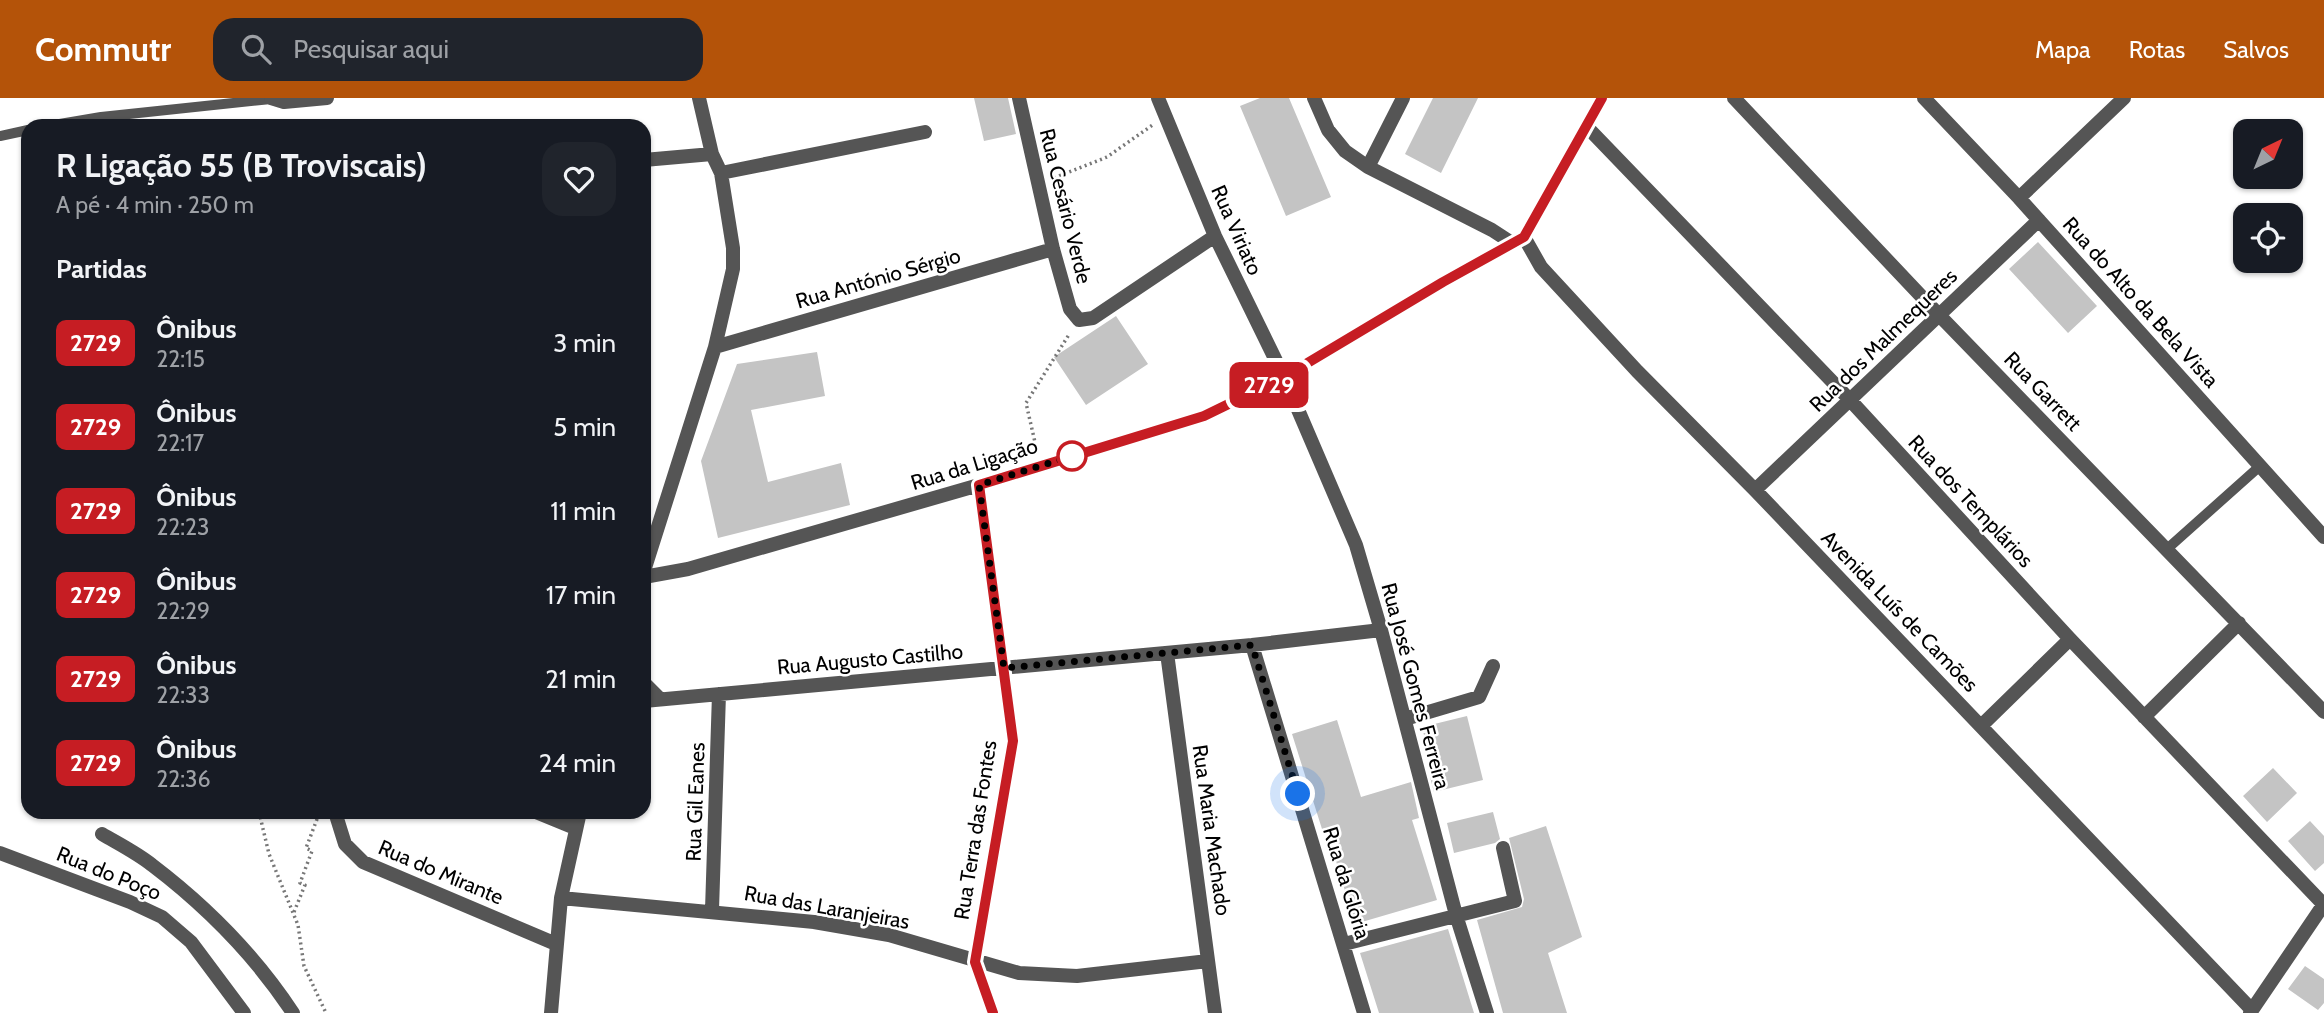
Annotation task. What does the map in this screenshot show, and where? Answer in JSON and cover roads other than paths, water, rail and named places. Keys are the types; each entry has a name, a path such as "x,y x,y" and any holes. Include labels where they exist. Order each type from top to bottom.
{"street":[{"path":"271,98 284,102 327,98"},
{"path":"651,549 715,347 733,269 733,248 721,173 712,154 699,98"},
{"name":"Rua Cesário Verde","path":"1019,98 1070,309 1079,320 1093,318 1215,236"},
{"name":"Rua Viriato","path":"1158,98 1215,236 1284,377"},
{"path":"1314,98 1328,130 1345,151 1368,167 1492,230 1518,240 1602,98"},
{"path":"1368,167 1404,98"},
{"name":"Rua Garrett","path":"1734,98 1939,315 2324,712"},
{"name":"Rua do Alto da Bela Vista","path":"1924,98 2019,198 2324,537"},
{"path":"2019,198 2120,99"},
{"name":"Rua dos Templários","path":"1587,127 1850,400 2070,639 2324,904"},
{"path":"721,173 925,132"},
{"path":"651,159 712,154"},
{"name":"Rua dos Malmequeres","path":"1755,490 2039,220"},
{"name":"Rua da Ligação","path":"651,576 688,569 979,485 1204,416 1284,377 1518,240"},
{"name":"Avenida Luís de Camões","path":"1518,240 1637,372 1755,490 2251,1012"},
{"name":"Rua António Sérgio","path":"715,347 1054,249"},
{"name":"Rua José Gomes Ferreira","path":"1284,377 1356,545 1456,915 1487,1013"},
{"name":"Rua Terra das Fontes","path":"979,485 1013,741 975,962 993,1013"},
{"path":"2144,716 2239,624"},
{"name":"Rua Augusto Castilho","path":"651,700 1252,645 1381,630"},
{"path":"1981,726 2070,639"},
{"name":"Rua da Glória","path":"1252,645 1364,1013"},
{"name":"Rua Maria Machado","path":"1167,653 1215,1013"},
{"path":"1405,719 1479,697 1493,666"},
{"path":"651,690 660,699"},
{"name":"Rua Gil Eanes","path":"712,910 719,694"},
{"name":"Rua do Mirante","path":"337,819 345,844 363,862 556,944"},
{"path":"553,819 575,828"},
{"path":"551,1013 562,898 578,819"},
{"path":"102,834 150,863 186,892 243,948 293,1013"},
{"path":"1344,944 1515,901 1503,848"},
{"name":"Rua do Poço","path":"0,853 130,902 162,917 191,942 244,1013"},
{"name":"Rua das Laranjeiras","path":"562,898 712,910 814,922 889,935 1019,973 1077,976 1208,961"},
{"path":"2251,1012 2324,904"}],"lane":[{"path":"89,119 271,98"},
{"path":"0,136 21,132"},
{"path":"2167,549 2260,466"}]}
